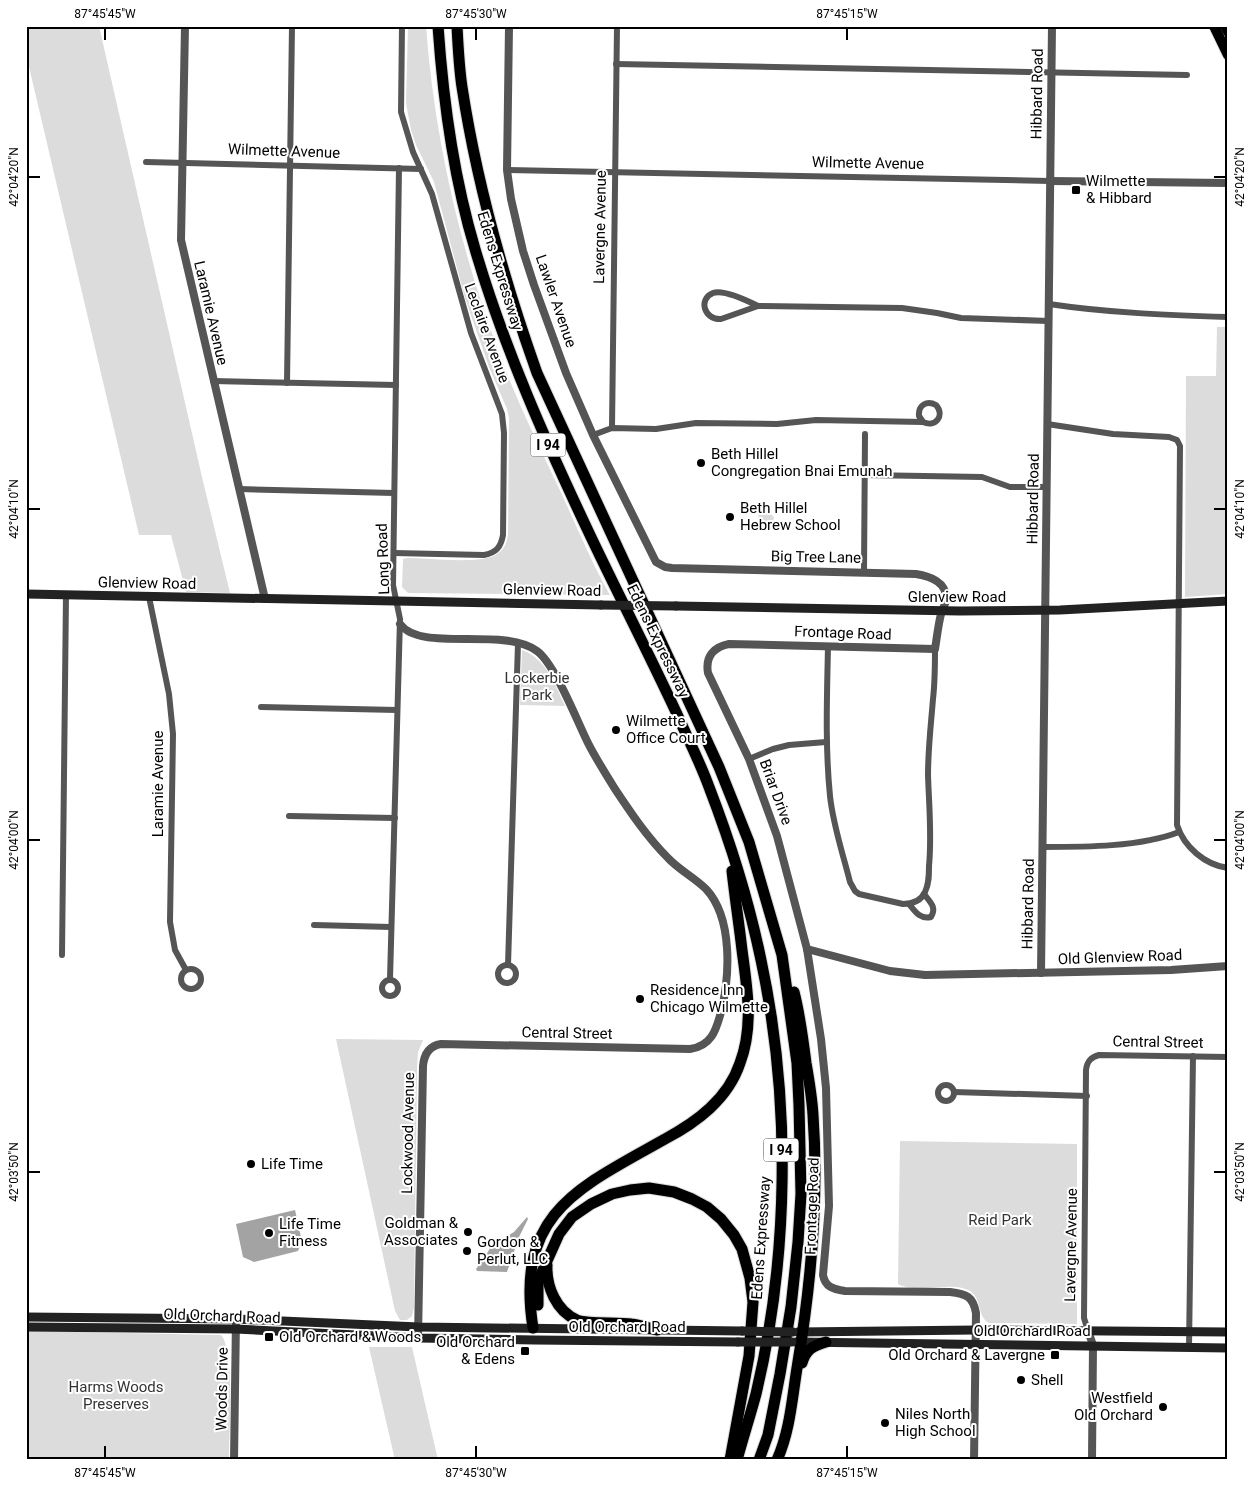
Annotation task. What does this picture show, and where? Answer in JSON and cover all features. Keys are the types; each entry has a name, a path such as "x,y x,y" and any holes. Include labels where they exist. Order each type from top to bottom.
{"highway":[{"name":"Edens Expressway","path":"438,26 440,65 455,162 474,246 501,331 538,424 591,538 642,640 708,785 728,841 752,920 770,1007 780,1100 781,1154 777,1260 770,1316 756,1394 737,1460"},
{"name":"Edens Expressway","path":"457,26 462,86 477,168 494,242 520,327 537,373 719,767 749,842 782,955 797,1063 800,1105 801,1194 791,1307 768,1435 759,1460"},
{"path":"534,1328 530,1309 532,1264 542,1235 558,1210 588,1183 670,1137 701,1117 722,1095 740,1064 748,1035 748,996 728,841"},
{"path":"782,955 799,1013 813,1114 815,1188 810,1262 797,1337 789,1421"},
{"path":"534,1328 538,1310 538,1281 559,1234 572,1217 591,1204 612,1194 649,1188 674,1192 707,1207 721,1219 742,1249 750,1278 753,1302 749,1356 730,1460"},
{"path":"548,1258 546,1276 550,1291 567,1314 578,1321 632,1324 657,1330"},
{"path":"777,1460 793,1411 804,1355 814,1346 826,1342"}],"main road":[{"path":"1214,26 1228,55"},
{"path":"1225,26 1228,32"},
{"name":"Glenview Road","path":"26,594 942,612 1045,611 1228,601"},
{"name":"Old Orchard Road","path":"26,1317 236,1319 419,1327 742,1331 826,1342 1228,1348"},
{"name":"Old Orchard Road","path":"26,1327 236,1330 418,1338 738,1342 797,1337 976,1330 1228,1332"}],"street":[{"name":"Laramie Avenue","path":"185,26 181,240 265,599"},
{"path":"287,382 292,26"},
{"name":"Leclaire Avenue","path":"394,552 484,555 490,554 500,547 503,535 504,433 502,414 471,333 452,271 432,194 407,136 401,112 402,26"},
{"name":"Lawler Avenue","path":"509,26 507,170 515,218 534,285 566,372 593,435 653,558 659,565"},
{"name":"Lavergne Avenue","path":"612,428 617,26"},
{"name":"Hibbard Road","path":"1041,973 1052,26"},
{"path":"616,64 1187,75"},
{"name":"Wilmette Avenue","path":"146,162 421,169"},
{"name":"Long Road","path":"390,979 400,624 393,585 399,168"},
{"name":"Wilmette Avenue","path":"507,170 1228,183"},
{"path":"758,306 743,299 719,292 708,297 704,305 707,313 714,319 720,319 758,306 902,308 961,318 1049,321"},
{"path":"1049,304 1141,315 1228,317"},
{"path":"213,381 396,385"},
{"path":"593,435 612,428 648,429 688,423 777,424 816,420 923,422"},
{"path":"1047,424 1113,434 1169,437 1177,440 1179,443 1181,450 1177,818 1180,832 1190,848 1213,864 1228,868"},
{"path":"864,572 866,434"},
{"path":"865,475 982,477 1005,486 1046,487"},
{"path":"239,489 394,493"},
{"name":"Big Tree Lane","path":"659,565 672,568 916,574 928,576 935,580 944,590 946,599 942,612"},
{"path":"62,955 66,595"},
{"name":"Laramie Avenue","path":"149,597 169,694 173,734 170,922 175,950 186,970"},
{"path":"828,646 826,742 830,798 833,817 852,888 854,891 865,896 909,904 919,900 928,884 931,851 928,752 934,697 935,649 942,612"},
{"path":"400,624 404,630 419,636 506,640 518,643 508,965"},
{"name":"Central Street","path":"428,1050 441,1044 690,1049 706,1044 713,1035 720,1016 727,972 725,933 717,904 707,890 670,860 650,838 630,811 592,750 546,660 536,650 518,643"},
{"name":"Frontage Road","path":"713,651 721,645 729,644 935,649"},
{"name":"Briar Drive","path":"713,651 708,660 708,672 749,759 777,836 807,949"},
{"path":"260,707 397,710"},
{"path":"749,759 773,749 790,745 826,742"},
{"path":"289,816 395,818"},
{"path":"1042,847 1124,843 1169,836 1180,832"},
{"path":"909,904 920,916 930,917 934,910 933,906 924,894"},
{"path":"314,925 392,927"},
{"name":"Frontage Road","path":"807,949 821,1039 826,1088 828,1206 824,1280 830,1288 845,1291 950,1292 962,1294 970,1298 974,1304 976,1330"},
{"name":"Old Glenview Road","path":"807,949 898,973 925,975 1172,970 1228,966"},
{"name":"Lockwood Avenue","path":"418,1338 423,1066 428,1050"},
{"name":"Central Street","path":"1089,1060 1093,1056 1099,1055 1228,1057"},
{"path":"1189,1348 1194,1056"},
{"name":"Lavergne Avenue","path":"1089,1060 1086,1070 1084,1318 1093,1345 1092,1460"},
{"path":"954,1092 1087,1096"},
{"name":"Woods Drive","path":"234,1460 236,1319"},
{"path":"974,1460 976,1330"}],"green space":[{"path":"26,26 99,26 230,593 186,592 171,535 139,535 26,54"},
{"path":"408,26 426,26 435,108 450,189 483,308 526,417 589,555 610,595 408,593 402,587 403,559 468,560 490,557 504,548 508,534 509,418 465,298 434,182 411,130 406,103"},
{"path":"1217,327 1228,327 1228,594 1185,597 1186,376 1216,376"},
{"path":"765,509 774,517 773,522 762,524 758,513"},
{"name":"Lockerbie Park","path":"522,650 537,659 544,666 565,706 520,705"},
{"path":"336,1039 423,1040 418,1052 417,1069 414,1308 412,1316 407,1320 400,1320 395,1311"},
{"name":"Reid Park","path":"900,1141 1077,1144 1077,1324 989,1323 985,1320 974,1294 963,1288 915,1288 898,1284"},
{"name":"Harms Woods Preserves","path":"26,1331 221,1335 228,1357 230,1375 229,1460 26,1460"},
{"path":"369,1347 412,1347 438,1460 395,1460"}],"shaded area":[{"name":"Life Time Fitness","path":"295,1210 302,1242 298,1251 254,1262 243,1257 236,1224"},
{"path":"527,1217 528,1219 519,1237 507,1272 477,1271 476,1269 492,1245 514,1232"}],"place":[{"name":"Wilmette & Hibbard","path":"1076,190"},
{"name":"Beth Hillel Congregation Bnai Emunah","path":"701,463"},
{"name":"Beth Hillel Hebrew School","path":"730,517"},
{"name":"Wilmette Office Court","path":"616,730"},
{"name":"Residence Inn Chicago Wilmette","path":"640,999"},
{"name":"Life Time","path":"251,1164"},
{"name":"Goldman & Associates","path":"468,1232"},
{"name":"Life Time Fitness","path":"269,1233"},
{"name":"Gordon & Perlut, LLC","path":"467,1251"},
{"name":"Old Orchard & Woods","path":"269,1337"},
{"name":"Old Orchard & Edens","path":"525,1351"},
{"name":"Old Orchard & Lavergne","path":"1055,1355"},
{"name":"Shell","path":"1021,1380"},
{"name":"Westfield Old Orchard","path":"1163,1407"},
{"name":"Niles North High School","path":"885,1423"}]}
